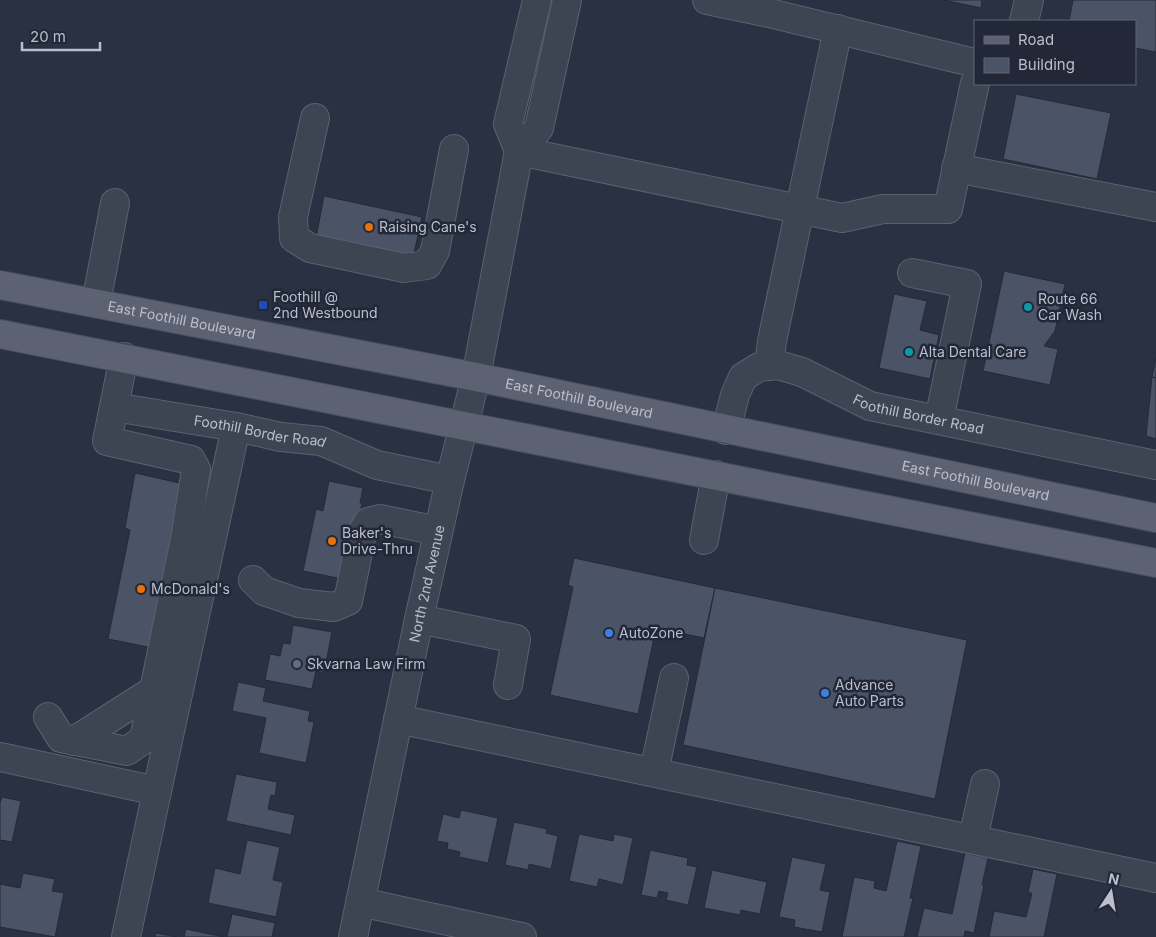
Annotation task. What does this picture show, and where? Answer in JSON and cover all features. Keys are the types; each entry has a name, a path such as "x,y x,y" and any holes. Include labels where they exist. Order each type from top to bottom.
{"main road":[{"name":"East Foothill Boulevard","path":"0,285 476,377 1156,518"},
{"path":"0,334 124,357 1156,563"}],"street":[{"path":"519,151 508,124 537,0"},
{"path":"519,151 539,128 567,0"},
{"path":"707,0 974,62"},
{"path":"1024,20 1029,0"},
{"path":"769,366 772,340 838,29"},
{"path":"519,151 842,218 884,209 948,209 975,85"},
{"path":"315,118 293,217 294,238 310,248 404,268 427,265 435,251 454,149"},
{"name":"North 2nd Avenue","path":"353,937 438,531 476,377 519,151"},
{"path":"956,168 1156,207"},
{"path":"96,303 115,202"},
{"path":"912,273 967,284 940,420"},
{"path":"48,717 61,738 74,741 127,751 144,739 186,534 196,469 191,460 107,441 124,357"},
{"name":"Foothill Border Road","path":"726,430 735,394 743,377 759,366 778,365 802,372 870,406 1156,465"},
{"name":"Foothill Border Road","path":"114,407 236,427 281,437 321,440 378,465 450,480"},
{"path":"126,937 236,427"},
{"path":"704,540 716,475"},
{"path":"253,580 264,591 290,600 299,603 334,607 348,601 362,533 368,522 380,519 438,531"},
{"path":"419,619 516,639 508,685"},
{"path":"654,772 674,678"},
{"path":"74,741 154,690"},
{"path":"398,718 1156,878"},
{"path":"0,757 157,791"},
{"path":"973,840 985,784"},
{"path":"360,902 522,937"}],"building":[{"path":"943,0 982,0 981,8"},
{"path":"1073,0 1156,0 1156,52 1136,48 1136,20 1069,20"},
{"path":"1016,94 1111,113 1097,179 1003,159"},
{"name":"Raising Cane's","path":"324,196 422,217 413,258 316,238"},
{"name":"Route 66 Car Wash","path":"1004,271 1065,284 1055,331 1044,346 1058,349 1050,385 983,371"},
{"name":"Alta Dental Care","path":"894,294 927,301 920,330 939,335 930,379 879,368"},
{"path":"1156,357 1156,378 1152,377"},
{"path":"1152,377 1156,378 1156,439 1146,436"},
{"name":"McDonald's","path":"135,473 193,486 153,648 108,639 130,530 125,528"},
{"name":"Baker's Drive-Thru","path":"329,481 363,488 360,503 362,503 347,580 303,571 316,509 323,511"},
{"name":"AutoZone","path":"574,558 715,588 704,638 656,628 638,714 550,695 573,587 568,585"},
{"name":"Advance Auto Parts","path":"715,588 967,640 935,799 683,745"},
{"name":"Skvarna Law Firm","path":"293,625 332,632 324,673 316,671 312,689 265,680 270,654 280,656 283,643 290,644"},
{"path":"238,682 266,688 263,701 310,711 308,721 314,722 306,763 259,753 266,718 232,711"},
{"path":"236,774 277,782 275,796 271,795 268,809 295,815 291,835 226,821"},
{"path":"2,797 21,801 12,842 0,840 0,803"},
{"path":"461,810 498,818 488,863 459,857 460,852 447,849 448,843 437,841 443,814 459,818"},
{"path":"514,822 547,829 546,833 558,836 551,869 529,864 528,870 505,865"},
{"path":"579,834 613,841 614,834 633,838 623,885 599,879 597,887 569,881"},
{"path":"247,840 280,847 273,880 283,882 276,917 208,903 215,868 240,874"},
{"path":"897,841 921,846 910,898 913,898 904,937 842,937 854,877 875,881 874,888 886,891"},
{"path":"650,850 688,858 687,865 697,867 688,905 666,900 668,893 659,891 657,898 641,895"},
{"path":"965,853 988,858 974,933 965,931 964,937 917,937 924,908 952,914"},
{"path":"792,857 826,864 820,890 830,892 822,932 794,927 795,920 779,917"},
{"path":"1033,869 1057,874 1044,937 989,937 994,911 1026,917 1032,893 1028,893"},
{"path":"712,870 767,882 760,914 741,910 740,915 704,908"},
{"path":"23,873 55,879 52,891 64,893 55,937 0,927 0,884 20,888"},
{"path":"232,914 275,923 272,937 227,937"},
{"path":"186,929 224,937 184,937"},
{"path":"156,933 177,937 155,937"}],"place":[{"name":"Raising Cane's","path":"369,227"},
{"name":"Foothill @ 2nd Westbound","path":"263,305"},
{"name":"Route 66 Car Wash","path":"1028,307"},
{"name":"Alta Dental Care","path":"909,352"},
{"name":"Baker's Drive-Thru","path":"332,541"},
{"name":"McDonald's","path":"141,589"},
{"name":"AutoZone","path":"609,633"},
{"name":"Skvarna Law Firm","path":"297,664"},
{"name":"Advance Auto Parts","path":"825,693"}]}
